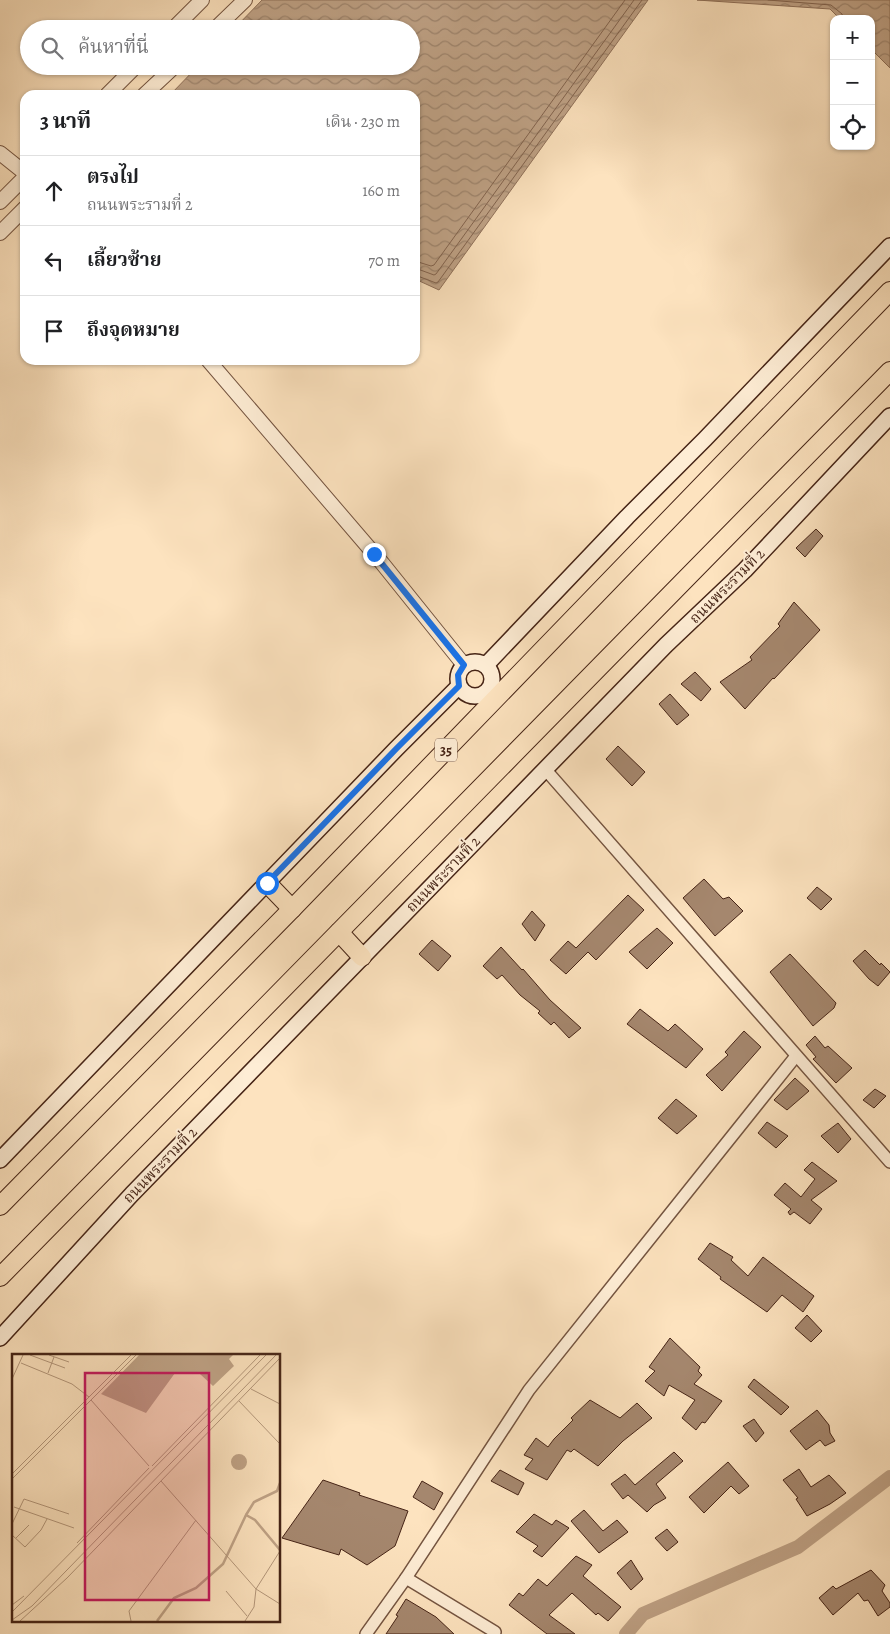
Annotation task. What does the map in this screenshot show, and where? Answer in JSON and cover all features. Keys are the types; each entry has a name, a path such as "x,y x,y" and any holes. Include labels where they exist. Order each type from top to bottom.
{"highway":[{"name":"35","path":"0,1206 292,909 495,691 890,291"},
{"path":"0,1277 890,371"},
{"path":"267,883 292,909"},
{"path":"339,932 362,957"}],"main road":[{"path":"486,665 890,246"},
{"name":"ถนนพระรามที่ 2","path":"0,1338 132,1194 666,645 745,570 890,416"},
{"path":"459,686 458,675 464,665 475,661 486,665 492,674 495,691"},
{"name":"35","path":"0,1160 390,755 459,686 467,694 473,696 495,691"}],"street":[{"path":"182,20 202,0"},
{"path":"225,20 246,0"},
{"path":"112,90 127,75"},
{"path":"149,90 165,75"},
{"path":"0,152 20,170"},
{"path":"0,202 20,180"},
{"path":"0,233 20,213"},
{"path":"212,365 382,563 464,665"},
{"path":"545,769 890,1162"},
{"path":"366,1634 406,1578 529,1390 796,1056"},
{"path":"406,1578 495,1632"}],"water":[{"path":"262,0 648,0 439,290 420,281 420,90 175,90 189,75 420,75 420,20 243,20"},
{"path":"697,0 890,0 890,68 875,53 875,15 836,15 830,9"}],"building":[{"path":"816,529 823,536 805,557 796,548"},
{"path":"794,602 820,630 745,709 720,682 752,660 750,657 780,626 778,624"},
{"path":"695,672 711,689 701,701 681,684"},
{"path":"670,694 689,715 677,725 659,704"},
{"path":"618,746 645,772 632,786 606,759"},
{"path":"704,879 723,899 729,897 743,911 715,936 683,898"},
{"path":"817,887 832,899 821,910 807,898"},
{"path":"628,895 644,910 596,960 588,952 566,974 550,960 568,941 576,948"},
{"path":"532,911 545,925 535,941 522,924"},
{"path":"657,928 673,943 647,969 629,952"},
{"path":"432,940 451,956 438,971 419,954"},
{"path":"501,947 550,1000 581,1028 569,1038 554,1022 551,1025 538,1013 540,1011 520,995 502,975 497,979 483,966"},
{"path":"865,950 890,972 878,986 853,961"},
{"path":"790,954 836,1003 834,1008 813,1026 770,972"},
{"path":"640,1009 668,1031 675,1024 703,1049 686,1068 627,1024"},
{"path":"744,1031 761,1047 722,1091 706,1075 728,1055 725,1052"},
{"path":"815,1036 825,1048 828,1046 852,1068 836,1083 813,1059 816,1057 806,1045"},
{"path":"795,1078 809,1091 787,1110 774,1100"},
{"path":"875,1089 886,1096 874,1108 863,1100"},
{"path":"676,1099 697,1116 677,1134 658,1118"},
{"path":"767,1122 788,1136 776,1148 758,1133"},
{"path":"838,1123 851,1139 838,1153 821,1136"},
{"path":"812,1162 837,1181 811,1200 822,1209 810,1224 794,1212 790,1215 788,1212 791,1209 774,1195 785,1183 801,1197 815,1179 804,1170"},
{"path":"710,1243 733,1257 731,1260 748,1276 763,1257 814,1296 803,1312 782,1295 767,1312 720,1279 721,1277 698,1259"},
{"path":"807,1315 822,1331 811,1342 795,1328"},
{"path":"670,1338 700,1367 698,1371 702,1375 694,1384 722,1401 705,1423 702,1422 696,1430 682,1418 695,1400 669,1385 664,1396 645,1381 655,1371 649,1367"},
{"path":"754,1379 789,1407 781,1415 748,1387"},
{"path":"590,1400 620,1418 637,1403 652,1418 623,1441 598,1466 574,1449 571,1452 567,1450 547,1480 525,1469 533,1459 524,1455 536,1438 548,1447 573,1420 571,1418"},
{"path":"817,1410 829,1425 830,1433 835,1441 825,1446 820,1440 806,1450 790,1431"},
{"path":"754,1419 764,1433 756,1442 743,1426"},
{"path":"674,1452 683,1461 656,1484 666,1498 647,1512 628,1495 623,1499 611,1484 625,1474 635,1485"},
{"path":"728,1462 749,1486 739,1494 731,1486 704,1513 689,1497"},
{"path":"799,1469 811,1487 829,1475 846,1493 807,1516 796,1499 798,1498 783,1480"},
{"path":"500,1470 524,1483 518,1495 491,1481"},
{"path":"323,1480 360,1493 359,1495 408,1511 395,1546 367,1565 341,1549 339,1555 282,1538"},
{"path":"422,1481 443,1493 434,1510 413,1497"},
{"path":"584,1510 603,1531 617,1520 628,1532 599,1553 571,1521"},
{"path":"534,1514 552,1525 556,1520 569,1528 542,1557 533,1551 538,1546 516,1532"},
{"path":"667,1529 678,1542 667,1551 655,1538"},
{"path":"576,1556 592,1565 583,1576 621,1607 608,1621 598,1613 596,1615 572,1593 549,1615 575,1634 547,1634 509,1605 519,1593 523,1596 538,1579 547,1586"},
{"path":"631,1560 643,1579 631,1590 617,1573"},
{"path":"871,1570 885,1585 882,1591 890,1603 890,1607 878,1616 868,1600 864,1601 858,1593 833,1615 819,1598 833,1586 836,1589"},
{"path":"406,1599 436,1617 454,1634 386,1634"}],"waterway":[{"path":"626,1634 643,1614 798,1547 890,1477"}],"route":[{"path":"267,883 459,686 458,675 464,665 374,554"}]}
